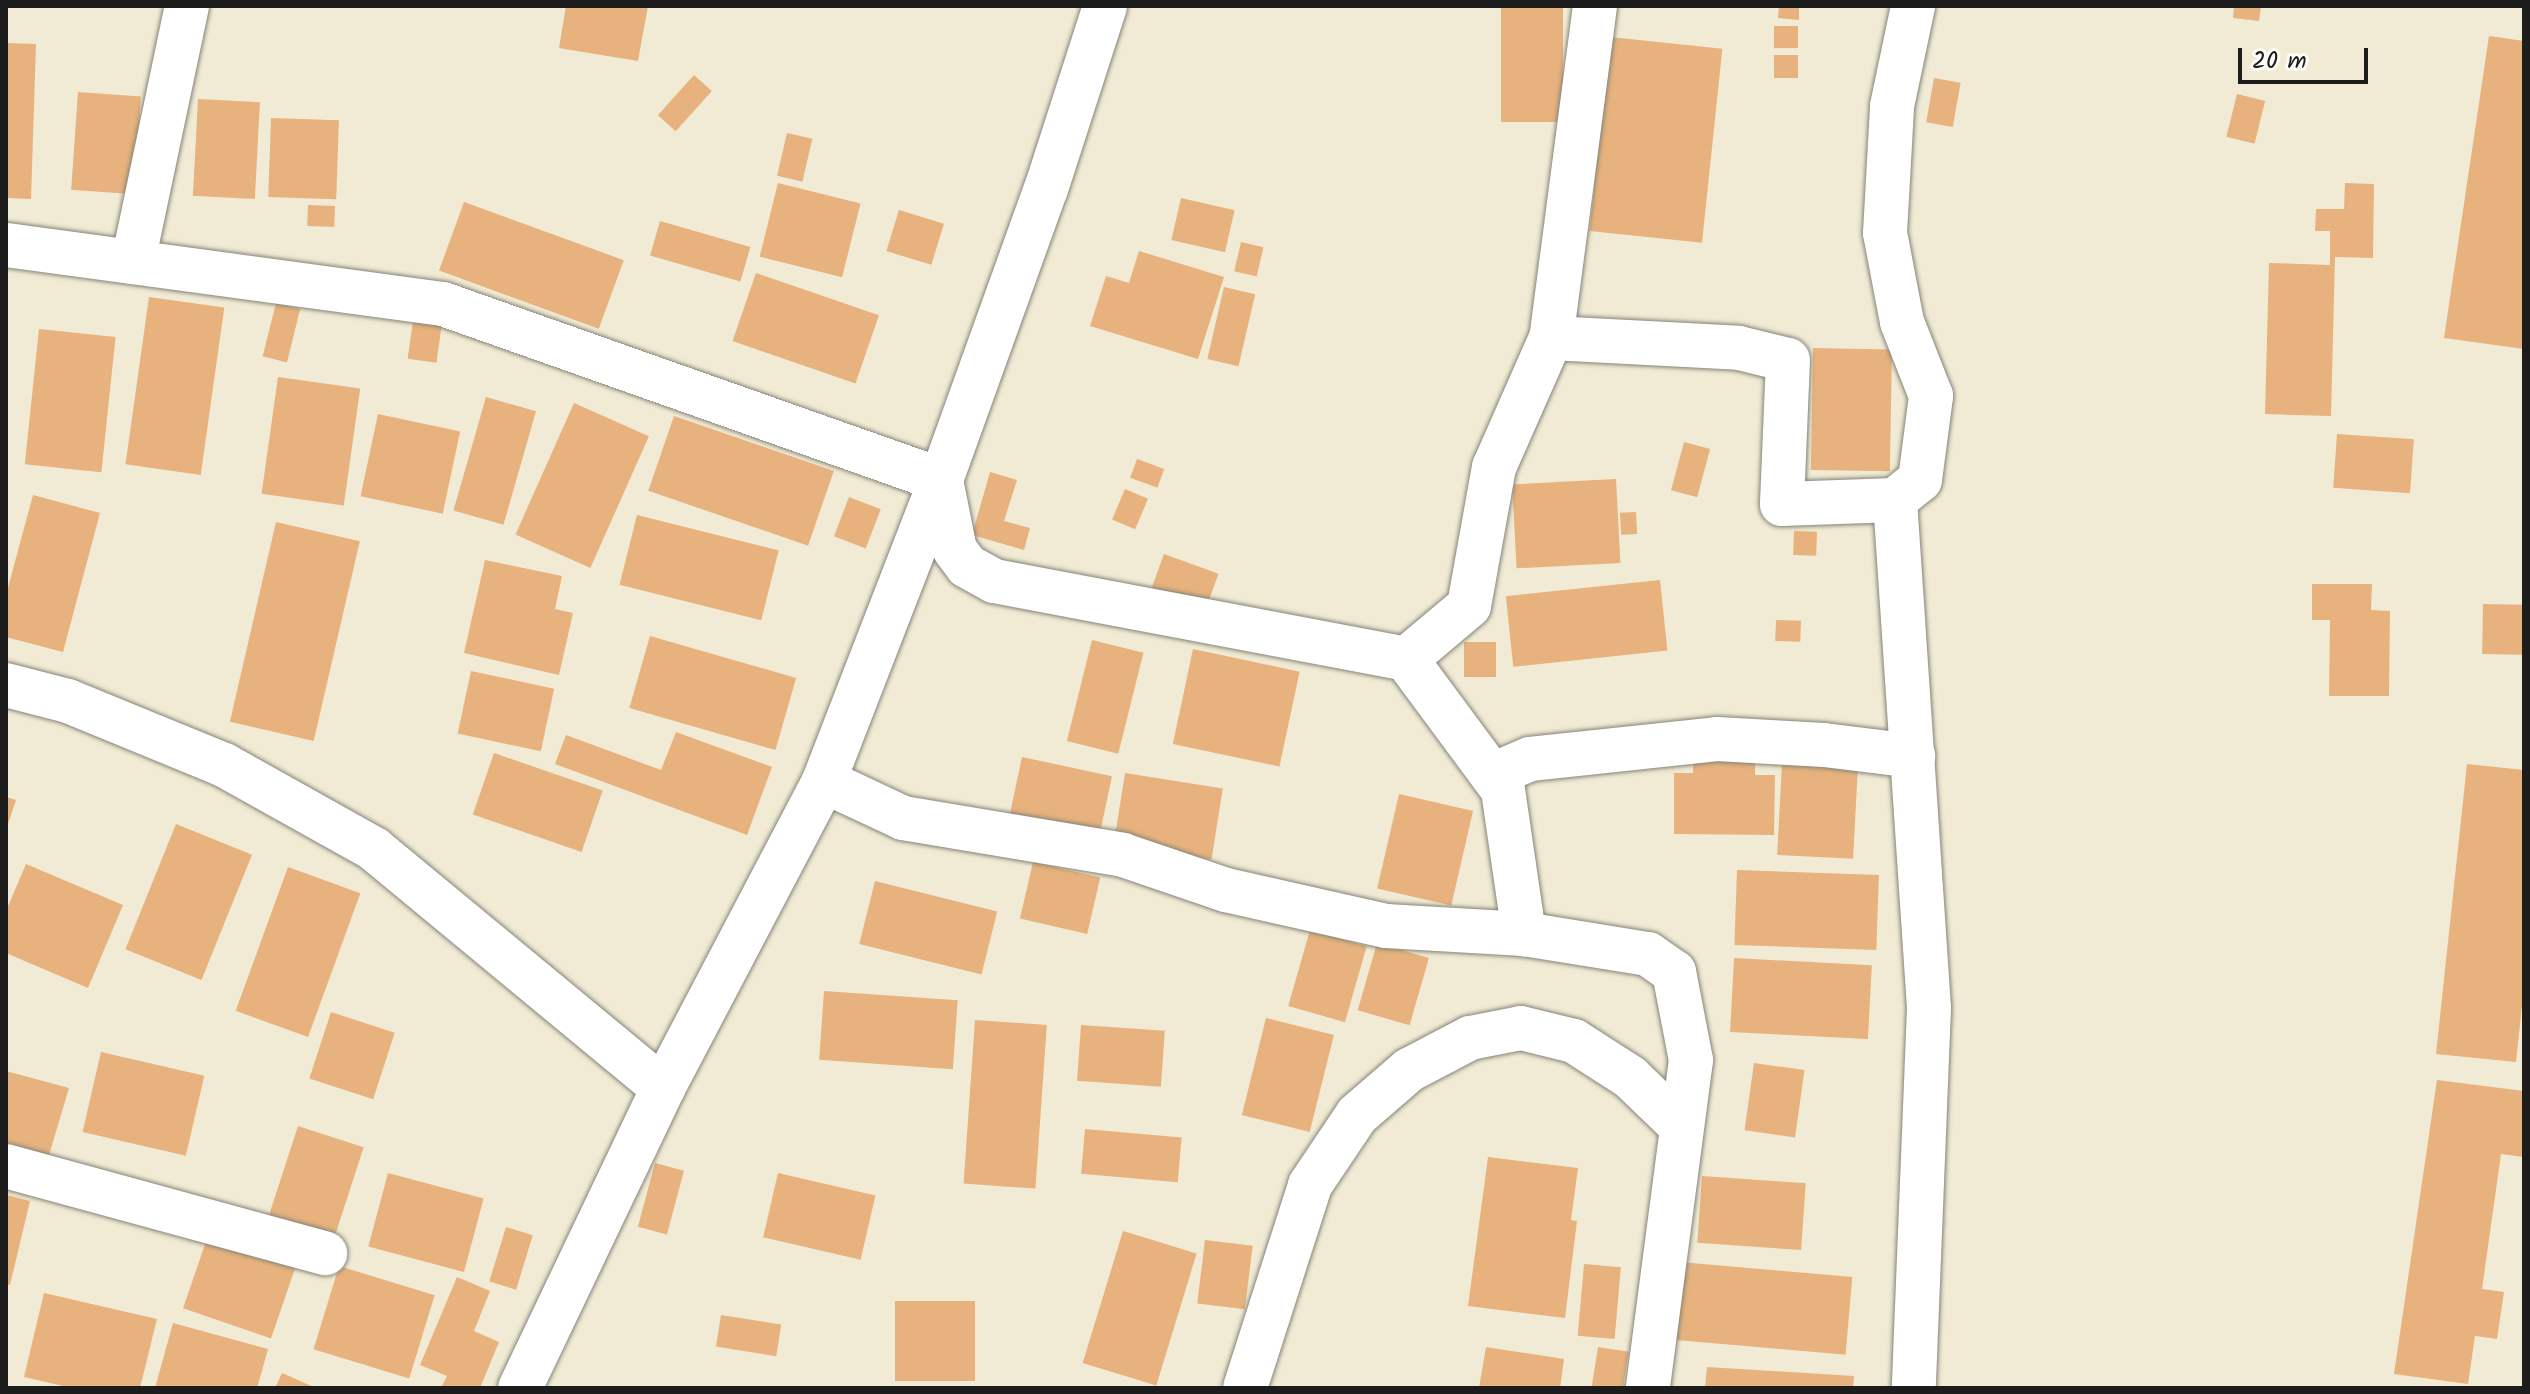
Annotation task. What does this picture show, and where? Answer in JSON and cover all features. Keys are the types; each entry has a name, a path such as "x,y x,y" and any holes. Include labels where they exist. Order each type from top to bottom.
{"street":[{"path":"133,262 187,6"},
{"path":"520,1388 663,1088 824,781 941,480 1046,189 1105,6"},
{"path":"1406,659 1469,606 1494,467 1551,338 1595,6"},
{"path":"1551,338 1739,348 1788,360 1782,504 1895,500 1920,480 1931,396 1902,322 1885,233 1892,106 1913,6"},
{"path":"6,245 443,304 941,480"},
{"path":"941,480 955,550 967,566 994,581 1406,659 1503,790 1524,934"},
{"path":"1895,500 1929,1008 1914,1388"},
{"path":"6,685 68,701 224,765 374,849 663,1088"},
{"path":"1492,775 1530,759 1717,739 1824,745 1913,756"},
{"path":"824,781 903,818 1123,855 1226,890 1386,926 1524,934 1648,954 1674,972 1691,1060 1648,1388"},
{"path":"1245,1388 1310,1185 1357,1115 1409,1070 1470,1038 1521,1028 1574,1041 1630,1077 1681,1126"},
{"path":"6,1166 325,1253"}],"building":[{"path":"566,6 648,6 638,61 559,48"},
{"path":"1501,6 1563,6 1563,122 1501,122"},
{"path":"1779,6 1799,6 1799,20 1778,18"},
{"path":"2234,6 2261,6 2259,21 2233,18"},
{"path":"1774,26 1798,26 1798,48 1774,48"},
{"path":"2489,36 2524,41 2524,349 2444,338"},
{"path":"1610,37 1722,49 1702,243 1590,231"},
{"path":"6,43 36,44 31,199 6,198"},
{"path":"1774,55 1798,55 1798,78 1774,78"},
{"path":"694,75 712,91 676,131 658,115"},
{"path":"1934,78 1961,83 1953,127 1926,122"},
{"path":"78,92 141,96 134,194 71,190"},
{"path":"2237,94 2265,101 2254,144 2226,137"},
{"path":"198,99 260,102 255,199 193,196"},
{"path":"271,118 339,120 336,199 268,197"},
{"path":"787,133 812,139 802,182 777,176"},
{"path":"778,183 860,204 842,277 760,257"},
{"path":"2345,183 2374,184 2373,258 2335,257 2331,416 2265,414 2269,263 2330,265 2330,231 2315,231 2316,209 2344,209"},
{"path":"1181,198 1235,210 1225,252 1171,240"},
{"path":"464,202 624,260 599,329 439,271"},
{"path":"308,205 335,206 334,227 307,226"},
{"path":"899,210 944,224 931,265 886,251"},
{"path":"660,221 750,247 740,282 650,256"},
{"path":"1241,242 1263,247 1257,276 1234,271"},
{"path":"1139,251 1224,277 1198,359 1090,326 1106,276 1129,283"},
{"path":"756,273 879,315 855,383 733,341"},
{"path":"1224,287 1255,294 1239,366 1207,359"},
{"path":"149,297 224,308 201,475 125,464"},
{"path":"276,303 300,309 287,362 263,356"},
{"path":"413,321 442,325 436,363 408,359"},
{"path":"39,329 116,337 101,472 25,464"},
{"path":"1813,348 1892,349 1890,471 1811,470"},
{"path":"278,377 360,389 344,505 262,494"},
{"path":"486,397 536,411 503,525 453,510"},
{"path":"574,403 649,436 590,568 515,535"},
{"path":"378,414 460,431 443,514 361,496"},
{"path":"674,416 834,471 808,546 648,491"},
{"path":"2337,434 2414,439 2410,493 2333,488"},
{"path":"1684,442 1710,449 1697,497 1671,490"},
{"path":"1137,459 1164,469 1157,488 1130,478"},
{"path":"990,472 1017,480 1004,521 1030,528 1024,550 972,535"},
{"path":"1616,479 1620,563 1517,568 1512,484"},
{"path":"1125,489 1148,499 1135,529 1112,519"},
{"path":"33,495 100,513 63,652 6,637 6,595"},
{"path":"849,497 881,509 866,548 834,536"},
{"path":"1636,512 1637,534 1621,535 1620,513"},
{"path":"637,515 779,550 761,620 620,585"},
{"path":"276,522 360,541 314,741 230,722"},
{"path":"1794,531 1817,532 1816,556 1793,555"},
{"path":"1164,554 1219,574 1204,612 1150,593"},
{"path":"485,560 562,576 555,609 573,613 559,675 464,653"},
{"path":"1660,580 1667,651 1513,667 1506,596"},
{"path":"2312,584 2372,584 2371,610 2390,611 2389,696 2329,696 2330,620 2312,620"},
{"path":"2483,604 2524,605 2523,655 2482,654"},
{"path":"1776,620 1801,621 1800,642 1775,641"},
{"path":"650,636 796,678 775,750 629,708"},
{"path":"1092,640 1143,653 1118,754 1067,741"},
{"path":"1464,642 1496,642 1496,677 1464,677"},
{"path":"1193,649 1300,672 1279,767 1173,744"},
{"path":"471,671 554,689 541,751 458,734"},
{"path":"676,732 772,767 747,835 555,764 566,735 661,770"},
{"path":"494,753 603,790 582,852 473,814"},
{"path":"1022,757 1112,776 1098,843 1008,824"},
{"path":"1693,761 1755,761 1755,775 1775,775 1774,835 1674,834 1674,773 1693,773"},
{"path":"1782,763 1858,767 1853,859 1777,855"},
{"path":"2467,764 2524,770 2524,987 2516,1062 2436,1054"},
{"path":"1125,773 1223,788 1212,860 1114,844"},
{"path":"1399,794 1473,811 1451,906 1377,889"},
{"path":"6,797 16,800 7,827 6,827"},
{"path":"176,824 252,855 201,980 125,949"},
{"path":"1033,862 1100,878 1087,934 1020,919"},
{"path":"26,864 123,905 88,988 6,953 6,911"},
{"path":"288,867 360,893 308,1037 236,1011"},
{"path":"1737,870 1879,875 1876,950 1734,945"},
{"path":"875,881 997,911 982,975 859,944"},
{"path":"1310,930 1367,946 1345,1022 1288,1006"},
{"path":"1377,943 1429,958 1410,1025 1358,1010"},
{"path":"1734,958 1872,965 1868,1039 1730,1032"},
{"path":"824,991 958,1000 953,1069 819,1060"},
{"path":"331,1012 395,1033 373,1099 309,1079"},
{"path":"1266,1018 1334,1035 1310,1132 1242,1115"},
{"path":"975,1020 1047,1025 1035,1189 964,1184"},
{"path":"1081,1025 1165,1031 1161,1087 1077,1081"},
{"path":"101,1052 204,1076 186,1156 83,1132"},
{"path":"1754,1063 1805,1070 1795,1137 1745,1130"},
{"path":"6,1071 69,1088 49,1155 6,1143"},
{"path":"2437,1080 2524,1091 2524,1157 2501,1154 2482,1289 2504,1292 2497,1339 2475,1336 2468,1384 2394,1374"},
{"path":"298,1126 364,1147 332,1243 267,1222"},
{"path":"1085,1129 1182,1137 1178,1182 1081,1174"},
{"path":"1488,1157 1578,1168 1571,1220 1577,1221 1565,1318 1468,1306"},
{"path":"655,1163 684,1171 667,1235 638,1227"},
{"path":"388,1173 484,1199 464,1272 368,1246"},
{"path":"778,1173 875,1195 861,1260 763,1237"},
{"path":"1702,1176 1806,1183 1801,1250 1697,1243"},
{"path":"6,1195 30,1201 10,1285 6,1284"},
{"path":"212,1224 300,1254 271,1338 183,1308"},
{"path":"506,1227 533,1235 516,1290 489,1282"},
{"path":"1123,1231 1197,1254 1156,1385 1083,1363"},
{"path":"1205,1240 1253,1246 1245,1309 1197,1304"},
{"path":"1680,1262 1852,1277 1846,1355 1673,1340"},
{"path":"1584,1264 1621,1267 1615,1339 1578,1336"},
{"path":"339,1266 435,1295 409,1378 314,1349"},
{"path":"457,1277 490,1291 474,1331 499,1342 480,1388 441,1388 447,1376 420,1365"},
{"path":"44,1293 157,1319 140,1388 72,1388 24,1377"},
{"path":"895,1301 975,1301 975,1381 895,1381"},
{"path":"721,1315 781,1325 776,1356 716,1347"},
{"path":"173,1323 268,1349 257,1388 155,1388"},
{"path":"1486,1347 1564,1359 1560,1388 1479,1388"},
{"path":"1598,1347 1629,1352 1623,1388 1592,1388"},
{"path":"1707,1367 1854,1376 1853,1388 1705,1388"},
{"path":"282,1373 316,1388 275,1388"}]}
